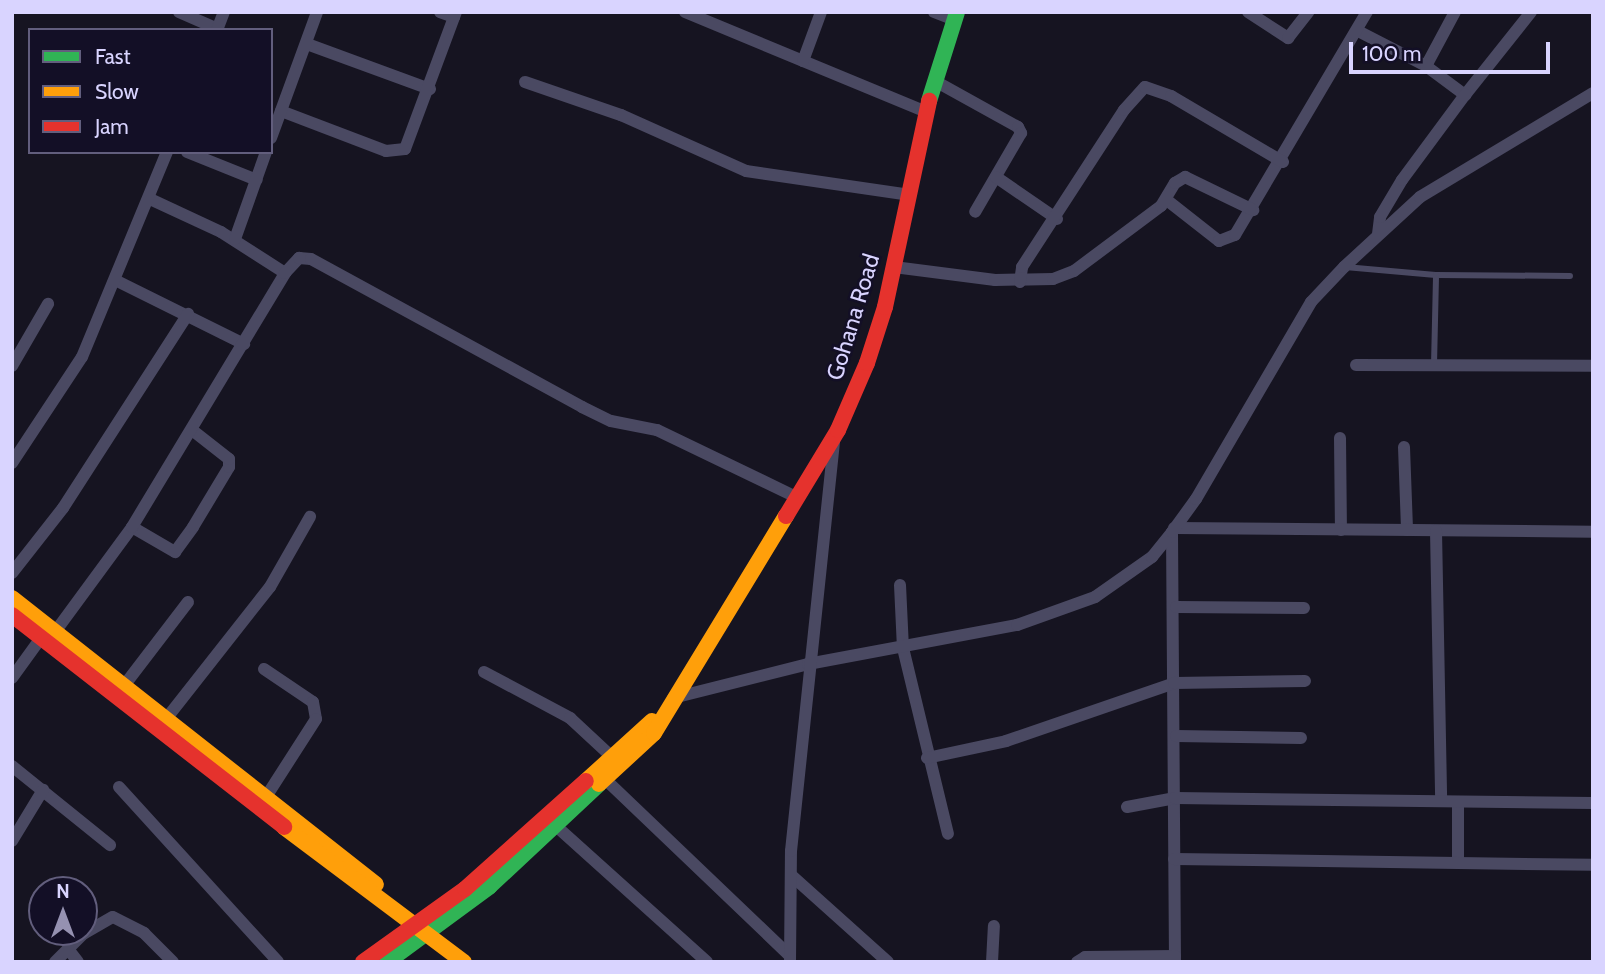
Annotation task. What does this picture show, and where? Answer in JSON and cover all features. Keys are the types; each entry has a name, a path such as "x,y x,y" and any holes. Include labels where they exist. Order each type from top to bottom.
{"main road":[{"name":"Gohana Road","path":"418,926 489,887 607,781 654,733 834,435 867,363 894,267 927,112 956,16"},
{"path":"12,598 48,635 400,917 418,926 464,962"},
{"path":"12,615 48,635 166,719 346,858 407,911 418,926"},
{"path":"363,962 418,926 465,889 645,726 662,717"},
{"path":"387,962 418,926"}],"street":[{"path":"179,12 215,28"},
{"path":"273,133 317,12"},
{"path":"281,111 394,152 408,145 455,15 440,12"},
{"path":"685,12 927,112"},
{"path":"803,61 821,12"},
{"path":"934,12 956,16"},
{"path":"1248,12 1288,38 1308,12"},
{"path":"1168,201 1219,242 1235,235 1283,162 1367,12"},
{"path":"1426,66 1455,12"},
{"path":"1378,234 1380,217 1402,180 1531,12"},
{"path":"1358,31 1426,66 1465,95"},
{"path":"307,44 430,89"},
{"path":"935,81 1018,127 1021,139 975,212"},
{"path":"525,82 621,115 746,172 910,195"},
{"path":"1020,282 1022,267 1057,219 1124,110 1145,87 1171,96 1283,162"},
{"path":"673,698 808,664 1017,625 1095,597 1152,557 1173,530 1196,499 1311,302 1343,267 1420,197 1593,93"},
{"path":"12,463 82,357 117,281 166,154"},
{"path":"192,154 257,180"},
{"path":"235,239 265,154"},
{"path":"996,177 1057,219"},
{"path":"894,267 1020,282 1053,279 1074,271 1168,201 1175,183 1185,177 1253,210"},
{"path":"150,199 235,239 285,272"},
{"path":"12,678 132,527 285,272 295,260 311,259 611,421 657,430 796,497"},
{"path":"117,281 244,344"},
{"path":"12,366 48,304"},
{"path":"12,573 63,508 188,314"},
{"path":"1356,365 1593,366"},
{"path":"132,527 175,552 193,527 229,467 229,459 192,430"},
{"path":"790,959 791,875 808,664 834,435"},
{"path":"1340,438 1341,530"},
{"path":"1404,447 1407,530"},
{"path":"166,719 270,587 310,517"},
{"path":"1173,530 1593,532"},
{"path":"1077,962 1085,957 1175,959 1176,607 1173,530"},
{"path":"1436,531 1441,801"},
{"path":"900,585 903,648 927,758 948,834"},
{"path":"123,687 188,602"},
{"path":"1176,607 1304,608"},
{"path":"264,669 313,702 316,719 267,797"},
{"path":"484,672 570,718 612,758"},
{"path":"927,758 1006,741 1174,683 1305,681"},
{"path":"1176,736 1301,738"},
{"path":"12,766 110,845"},
{"path":"607,781 790,959"},
{"path":"120,787 278,962"},
{"path":"12,841 43,790"},
{"path":"1127,807 1175,798 1593,803"},
{"path":"1458,802 1458,863"},
{"path":"556,827 707,962"},
{"path":"1174,859 1593,865"},
{"path":"791,875 888,962"},
{"path":"55,962 103,919 113,917 144,933 173,962"},
{"path":"992,962 994,926"},
{"path":"68,949 78,962"}],"lane":[{"path":"1343,267 1436,275 1570,276"},
{"path":"1434,365 1436,275"}],"traffic: fast":[{"path":"929,101 957,12"},
{"path":"387,962 489,887 599,784"}],"traffic: slow":[{"path":"599,784 654,733 786,516"},
{"path":"12,598 376,884"},
{"path":"586,781 652,721"},
{"path":"284,827 464,962"}],"traffic: jam":[{"path":"786,516 838,430 867,363 885,307 929,101"},
{"path":"12,615 284,827"},
{"path":"363,962 465,889 586,781"}]}
